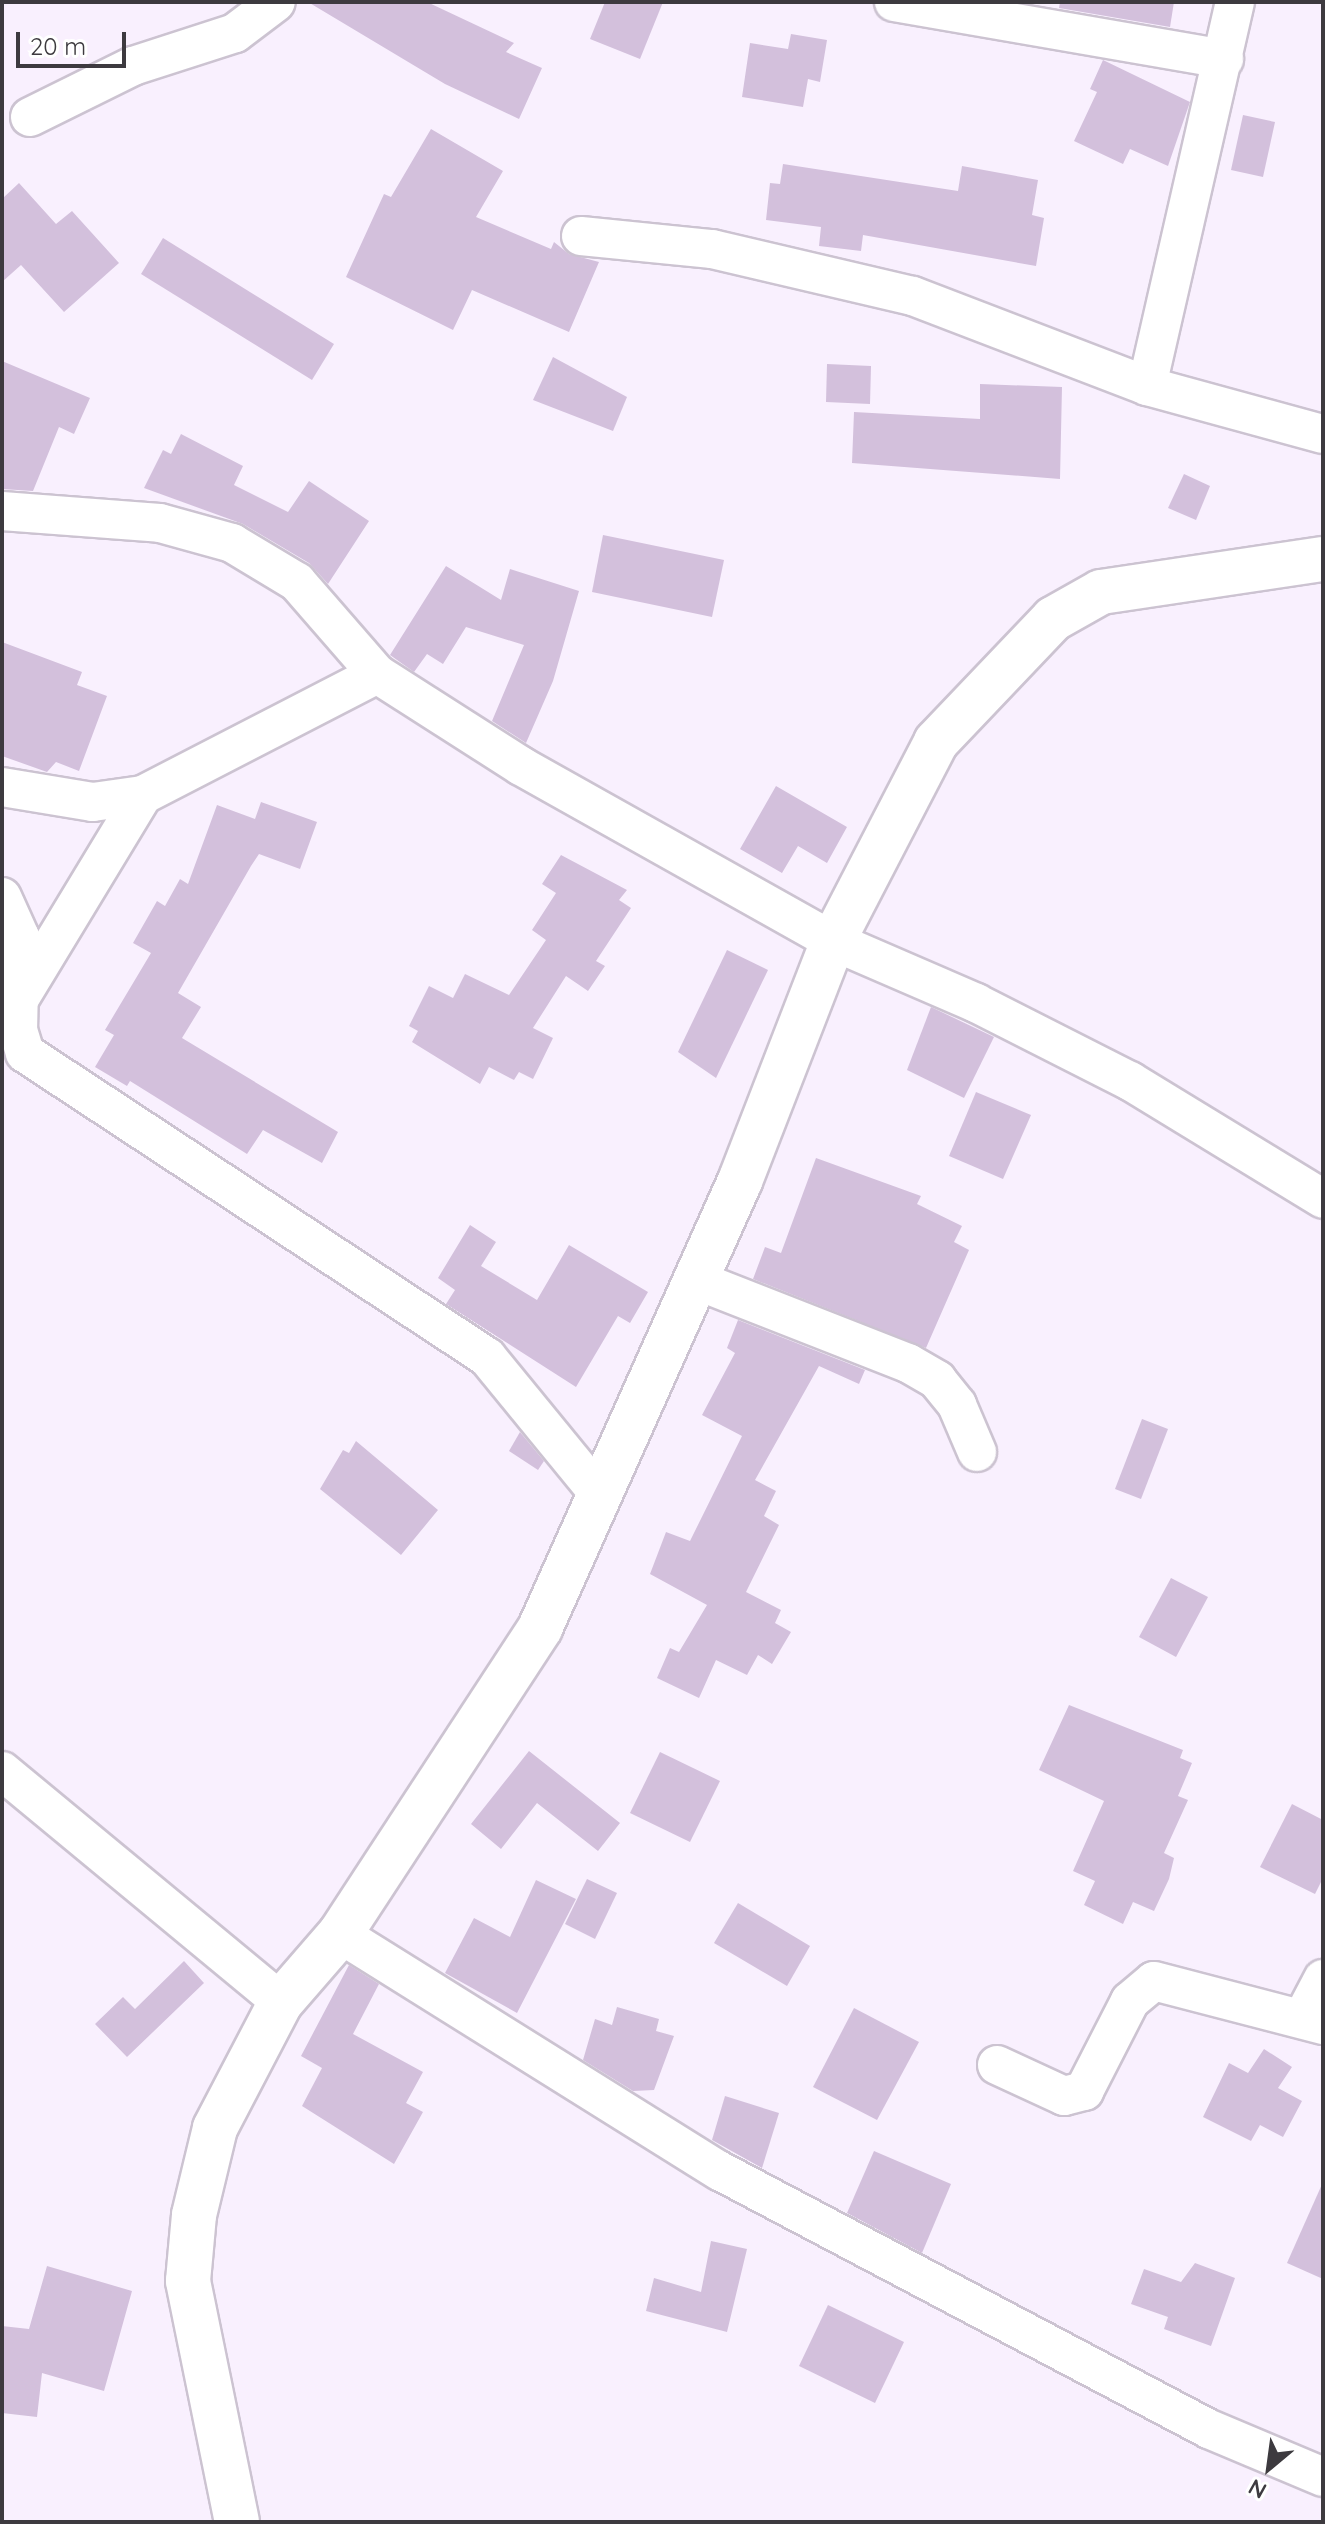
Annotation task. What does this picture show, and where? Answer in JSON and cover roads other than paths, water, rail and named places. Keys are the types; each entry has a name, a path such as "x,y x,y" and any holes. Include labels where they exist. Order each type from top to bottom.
{"street":[{"path":"30,117 133,66 235,33 276,2"},
{"path":"894,2 1224,59"},
{"path":"1147,386 1235,2"},
{"path":"581,236 712,249 913,296 1147,386 1323,434"},
{"path":"2,511 160,523 232,543 297,582 377,674 587,805 833,941 976,1003 1130,1081 1323,1199"},
{"path":"237,2522 193,2326 189,2268 194,2215 215,2128 281,2002 340,1934 540,1628 696,1280 833,941 936,742 1053,619 1101,592 1323,559"},
{"path":"2,787 93,802 143,795 377,674"},
{"path":"20,998 143,795"},
{"path":"2,897 20,937 18,1030 25,1053 487,1357 600,1495"},
{"path":"696,1280 908,1363 937,1380 957,1405 977,1452"},
{"path":"2,1771 281,2002"},
{"path":"340,1934 720,2171 1209,2429 1323,2477"},
{"path":"997,2065 1064,2096 1084,2091 1130,2001 1154,1981 1313,2021 1323,1979"}]}
